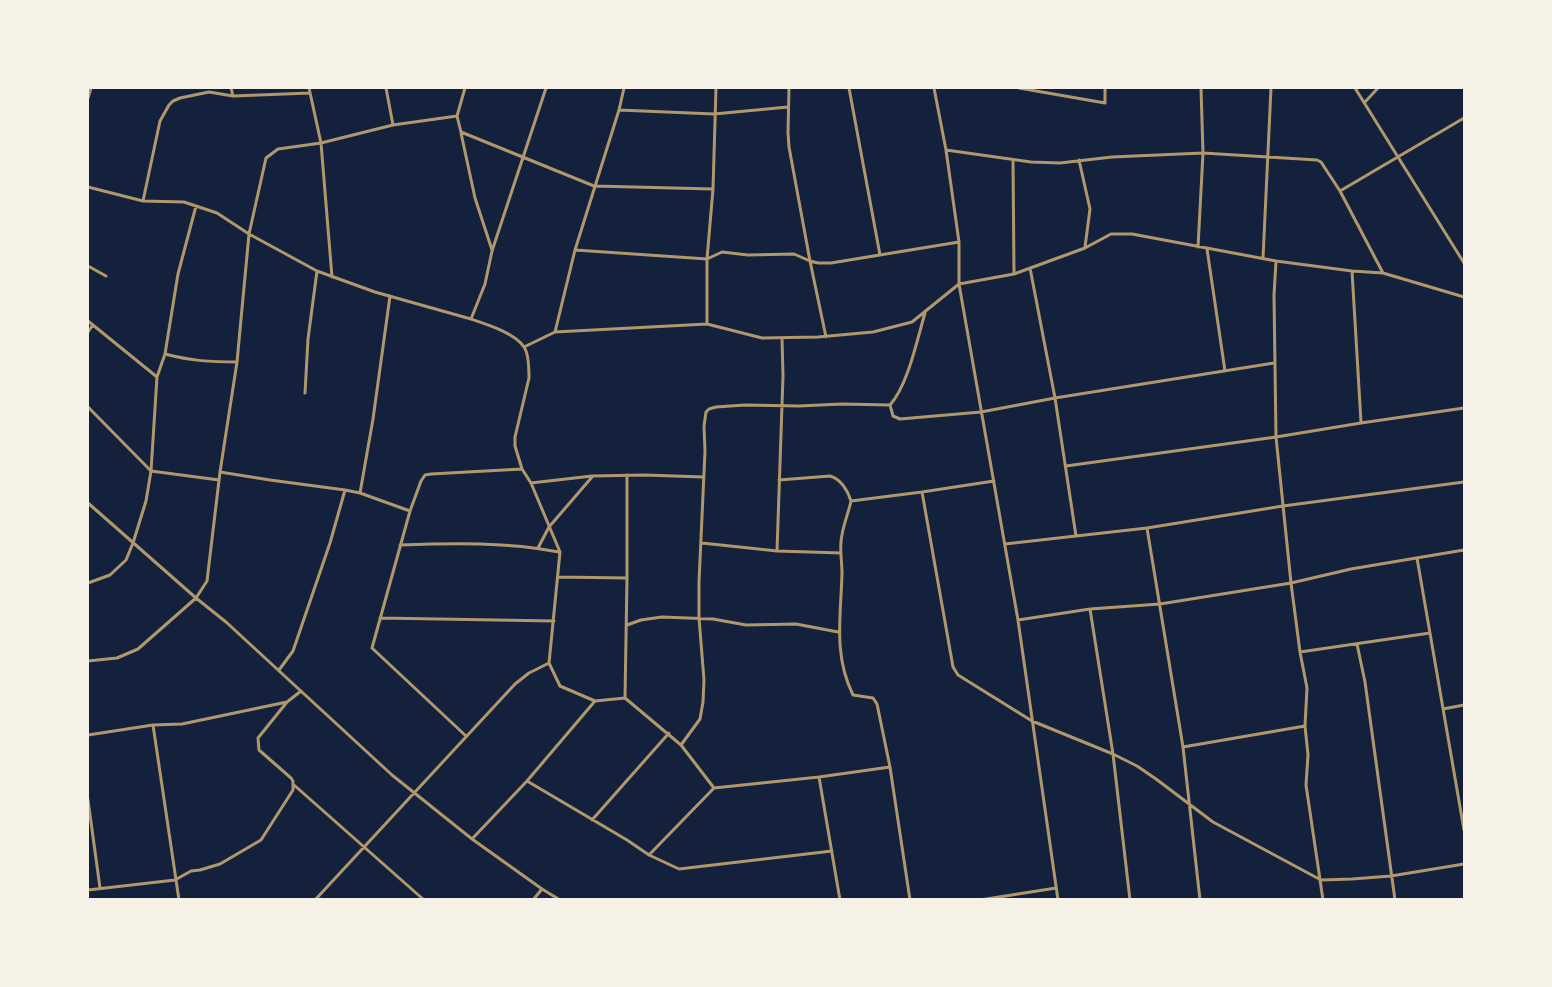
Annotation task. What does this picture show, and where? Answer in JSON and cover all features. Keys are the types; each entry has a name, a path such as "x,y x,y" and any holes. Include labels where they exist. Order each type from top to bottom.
{"street":[{"path":"88,98 91,88"},
{"path":"231,88 233,96"},
{"path":"309,88 321,144 332,276"},
{"path":"386,88 393,124"},
{"path":"465,88 457,116 475,198 492,251"},
{"path":"471,318 485,284 492,251 546,88"},
{"path":"555,332 575,250 619,110 624,88"},
{"path":"707,324 707,259 713,189 716,88"},
{"path":"789,88 789,147 826,337"},
{"path":"849,88 880,255"},
{"path":"934,88 946,150 959,242 959,284 1018,620 1058,900"},
{"path":"1019,88 1105,103 1105,88"},
{"path":"1198,247 1204,153 1201,88"},
{"path":"1263,258 1271,88"},
{"path":"1356,88 1464,263"},
{"path":"1365,102 1378,88"},
{"path":"143,201 160,122 173,101 209,92 233,96 310,93"},
{"path":"619,110 714,114 788,107"},
{"path":"88,661 117,658 138,649 196,598 208,577 209,554 220,472 238,362 249,234 266,158 278,149 321,144 393,124 457,116"},
{"path":"1340,191 1464,118"},
{"path":"461,132 594,186 713,189"},
{"path":"946,150 1013,160 1060,163 1112,156 1204,153 1317,160 1321,162 1340,191 1383,273"},
{"path":"1013,160 1014,274"},
{"path":"1079,160 1090,209 1085,248"},
{"path":"88,187 143,201 184,202 217,213 249,234 317,271 390,296 471,318 511,336 524,347 529,368 529,378 515,437 516,453 522,469 531,483 560,552 549,663 560,686 595,701 624,698 681,745 714,788"},
{"path":"88,582 110,575 126,560 146,501 151,471 157,377 165,354 178,274 196,206"},
{"path":"524,347 555,332 707,324 753,336 782,338 826,337 873,332 907,324 925,313 959,284 1014,274 1085,248 1111,234 1119,233 1276,261 1383,273 1464,297"},
{"path":"575,250 707,259 722,252 732,254 794,254 818,263 831,264 959,242"},
{"path":"1207,249 1224,371"},
{"path":"1276,261 1274,363 1276,437 1291,582 1307,697 1305,726 1308,755 1306,785 1323,900"},
{"path":"88,266 106,276"},
{"path":"1030,268 1055,398 1076,536"},
{"path":"305,394 308,339 317,271"},
{"path":"1352,271 1362,422"},
{"path":"360,493 373,419 390,296"},
{"path":"681,745 700,719 703,702 704,680 699,618 699,582 702,543 705,417 709,409 745,405 890,405 896,399 904,382 925,313"},
{"path":"88,321 157,377"},
{"path":"88,332 92,326"},
{"path":"777,551 783,376 782,338"},
{"path":"165,354 194,361 238,362"},
{"path":"890,405 894,416 900,419 981,412 1055,398 1274,363"},
{"path":"88,407 151,471 219,480"},
{"path":"1066,466 1276,437 1362,422 1464,408"},
{"path":"466,736 372,648 410,511 424,476 430,474 522,469"},
{"path":"220,472 360,493 410,511"},
{"path":"624,698 627,625 627,475"},
{"path":"531,483 592,476 703,477"},
{"path":"538,548 549,527 592,476"},
{"path":"779,480 830,476 836,478 851,501 844,521 840,543 842,572 838,632 841,658 847,683 853,695 875,699 890,766 910,900"},
{"path":"851,501 994,481"},
{"path":"1005,544 1147,528 1283,506 1464,482"},
{"path":"279,670 293,651 330,543 345,490"},
{"path":"922,492 954,671 962,678 1032,721 1113,754 1156,779 1213,822 1321,880 1391,876 1464,864"},
{"path":"88,503 226,622 392,775 472,839 560,900"},
{"path":"1147,528 1183,746 1200,900"},
{"path":"400,545 482,543 560,552"},
{"path":"702,543 777,551 841,554"},
{"path":"1018,620 1090,609 1160,604 1464,550"},
{"path":"1417,558 1464,830"},
{"path":"558,577 627,578"},
{"path":"1090,609 1113,754 1130,900"},
{"path":"627,625 662,617 699,618 746,625 796,624 838,632"},
{"path":"380,618 554,621"},
{"path":"1300,652 1430,633"},
{"path":"1358,644 1395,900"},
{"path":"316,899 515,684 529,673 549,663"},
{"path":"300,691 287,702 258,738 259,750 291,778 294,785 424,900"},
{"path":"472,839 527,781 595,701"},
{"path":"88,735 153,725 182,724 287,702"},
{"path":"1443,709 1464,705"},
{"path":"153,725 180,900"},
{"path":"1183,746 1305,726"},
{"path":"592,820 668,733"},
{"path":"649,855 714,788 819,777 890,766"},
{"path":"819,777 840,900"},
{"path":"527,781 649,855 674,868 832,850"},
{"path":"88,890 176,880 191,871 220,864 261,840 293,790 294,785"},
{"path":"88,800 100,888"},
{"path":"980,900 1056,888"},
{"path":"533,900 542,889"}]}
